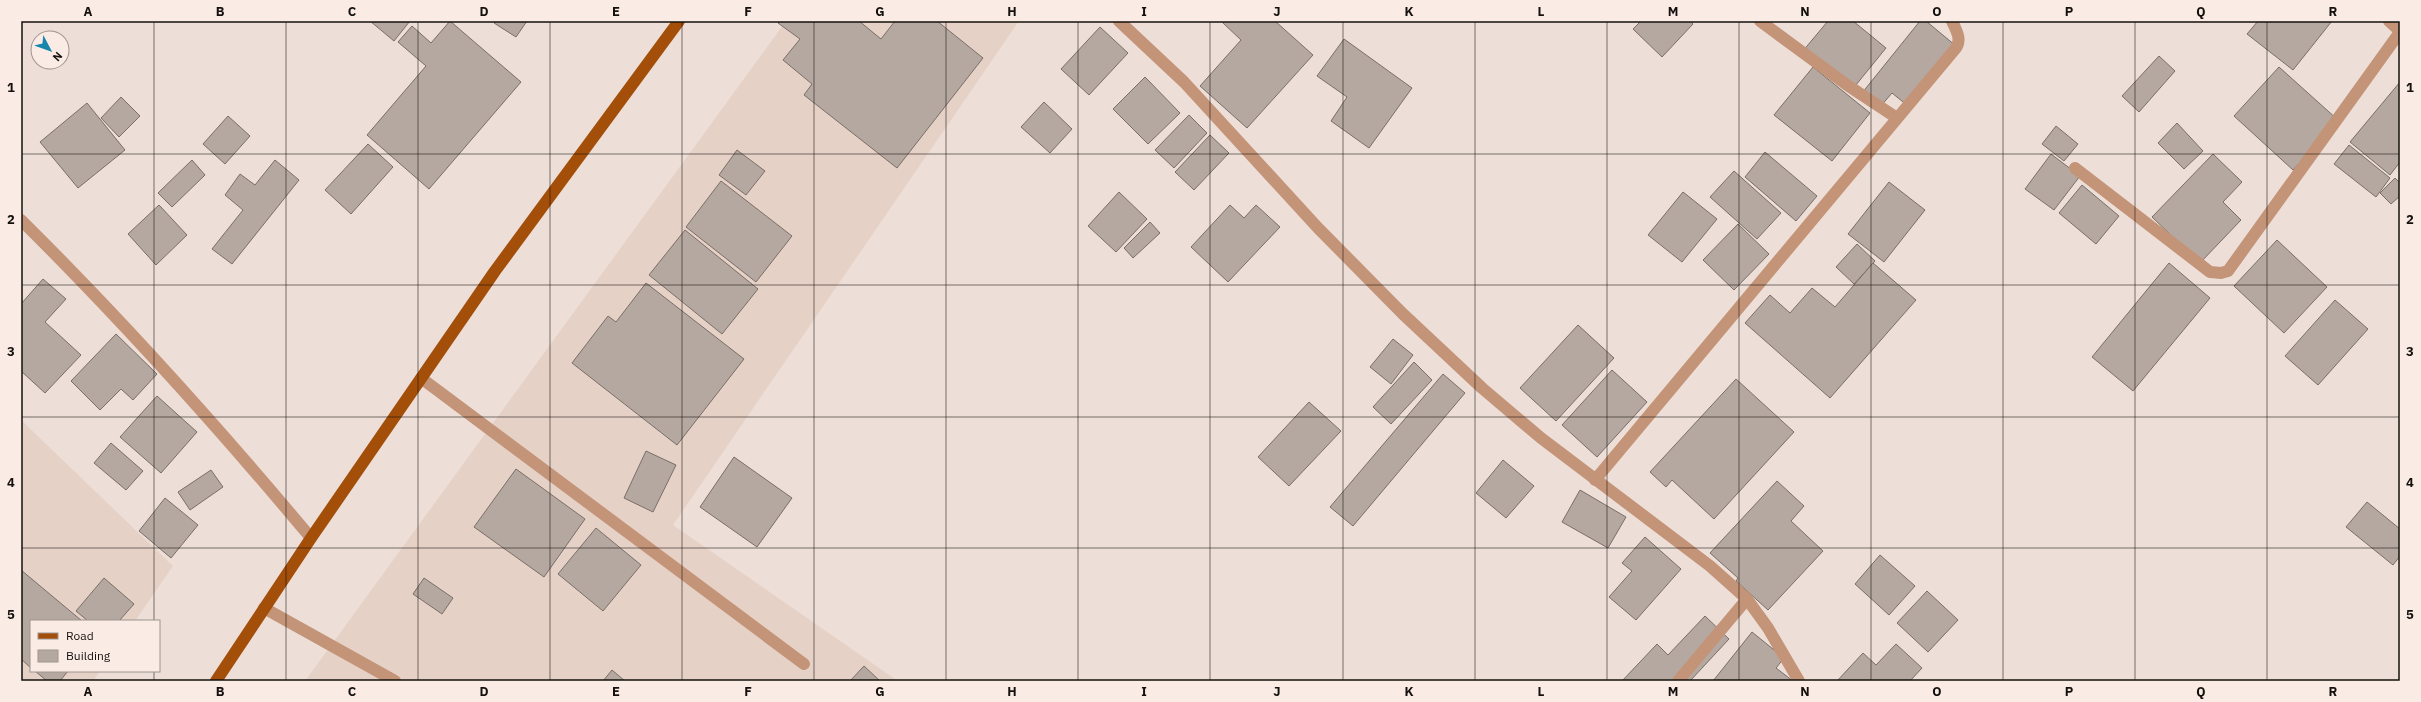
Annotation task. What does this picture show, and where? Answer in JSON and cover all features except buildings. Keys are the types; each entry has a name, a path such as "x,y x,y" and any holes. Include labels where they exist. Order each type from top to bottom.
{"main road":[{"path":"216,681 311,538 495,271 679,21"}],"street":[{"path":"1119,21 1184,82 1318,228 1403,314 1482,388 1595,480 1710,566 1747,599 1768,628 1799,681"},
{"path":"1760,21 1847,85 1898,118"},
{"path":"1595,480 1959,44 1959,36 1952,21"},
{"path":"2075,168 2210,272 2221,273 2228,271 2400,32 2389,21"},
{"path":"21,220 94,292 247,462 311,538"},
{"path":"421,378 804,664"},
{"path":"1678,681 1747,599"},
{"path":"264,608 395,681"}],"shaded area":[{"path":"786,21 1019,21 673,525 898,681 305,681"},
{"path":"21,420 173,566 136,620 30,620 30,672 99,672 93,681 21,681"}]}
